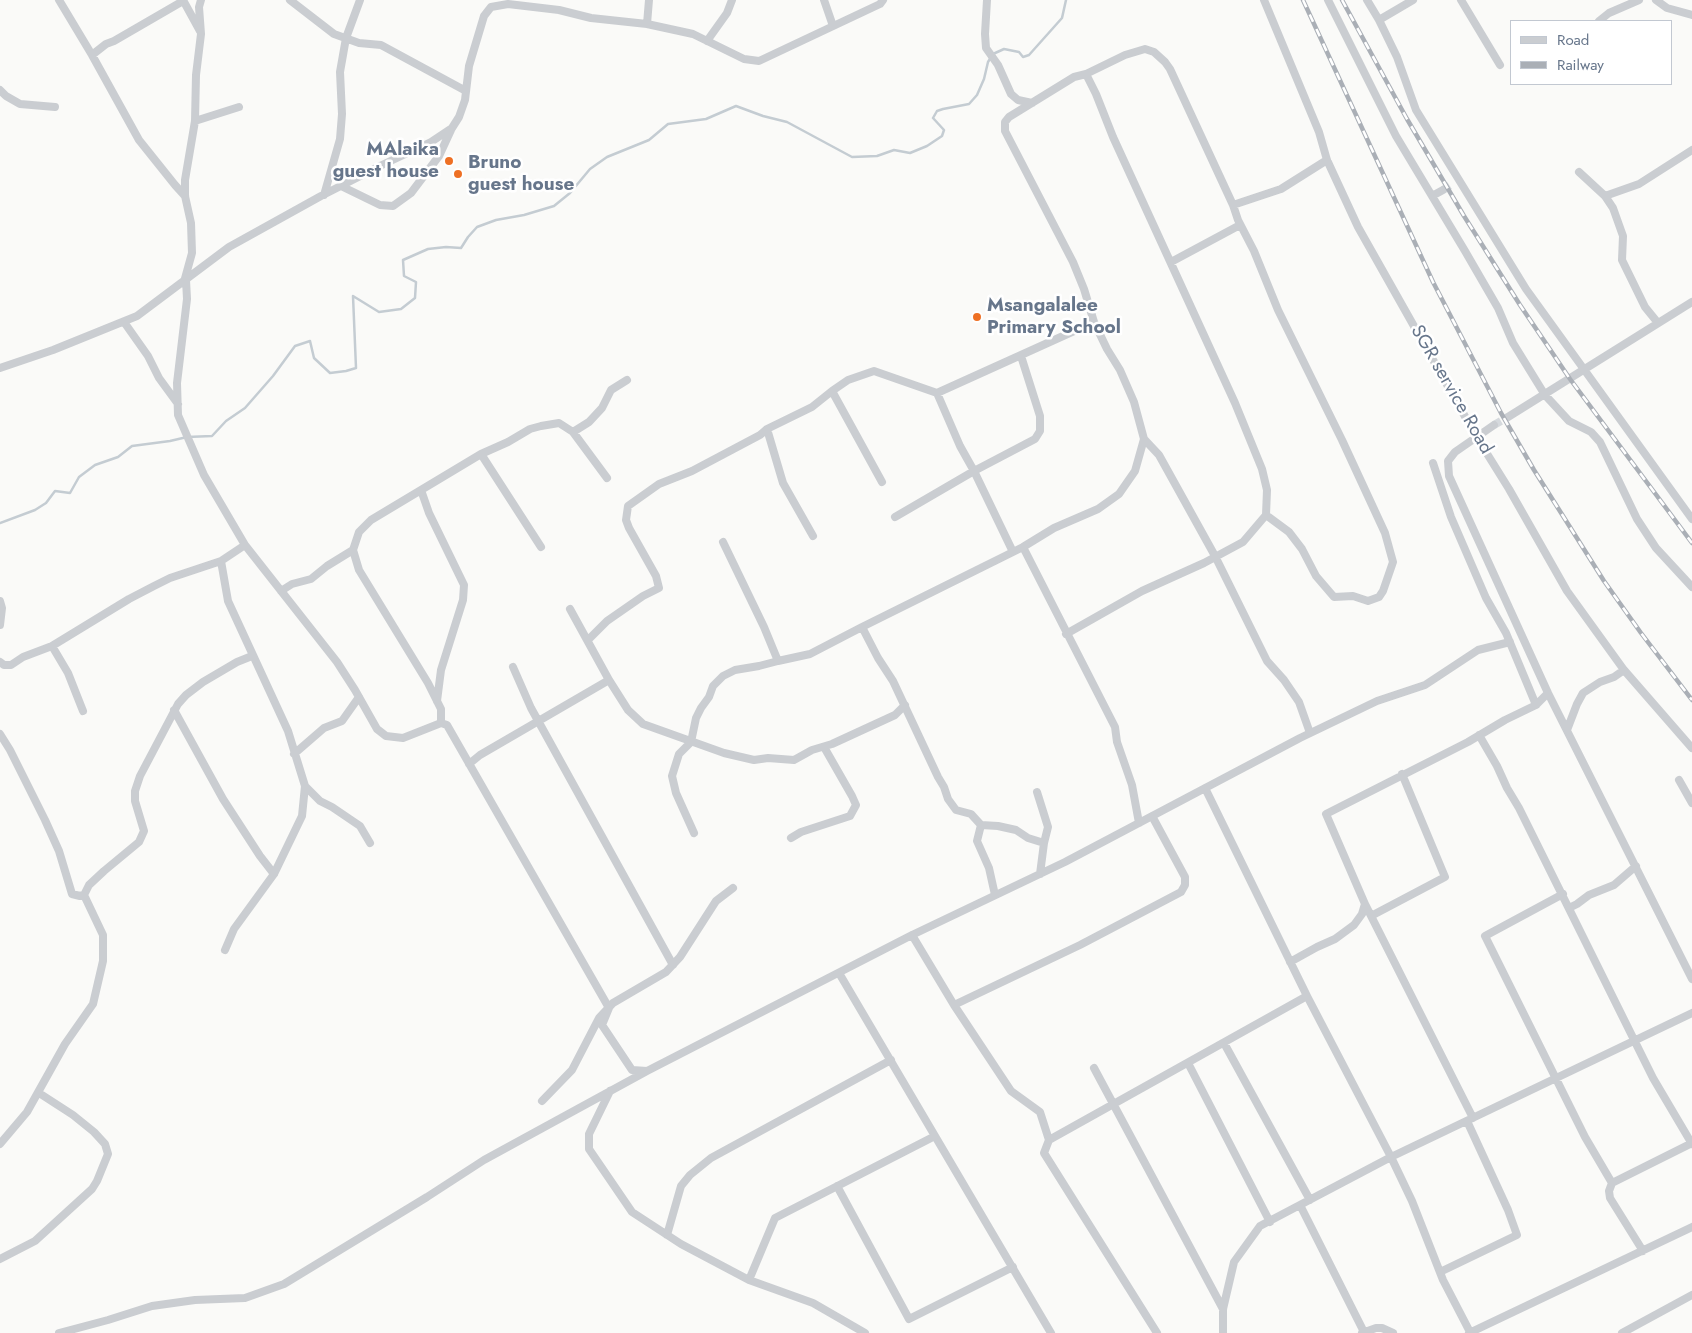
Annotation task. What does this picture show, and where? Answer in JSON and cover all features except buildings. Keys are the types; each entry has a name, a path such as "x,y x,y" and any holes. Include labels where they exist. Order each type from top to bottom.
{"street":[{"path":"58,0 92,55 139,140 185,196"},
{"path":"201,0 199,7 201,34 196,74 195,121 186,168 185,196 191,223 192,253 185,281 186,299 178,383 178,415 204,475 245,545 336,662 377,729 386,736 403,738 441,723 447,725 608,1008"},
{"path":"290,0 334,34 359,43 381,45 466,91"},
{"path":"324,194 340,139 342,114 340,72 346,39 360,0"},
{"path":"559,10 560,0"},
{"path":"647,24 649,0"},
{"path":"707,41 727,13 732,0"},
{"path":"824,0 833,26"},
{"path":"341,186 380,205 394,206 411,193 439,156 459,117 466,91 469,66 484,16 490,4 508,4 559,10 591,18 647,24 693,34 744,59 759,61 880,4 884,0"},
{"path":"987,0 986,48 1006,80 1011,94 1018,100 1032,103"},
{"name":"SGR service Road","path":"1264,0 1319,132 1327,160 1358,226 1476,436 1509,489 1567,591 1624,670 1692,748"},
{"path":"1328,0 1396,136 1498,308 1514,343 1545,394 1569,421 1591,432 1600,442 1637,519 1666,560 1692,587"},
{"path":"1367,0 1397,57 1416,110 1455,182 1526,289 1692,519"},
{"path":"1379,20 1413,0"},
{"path":"1461,0 1500,66"},
{"path":"1600,20 1609,13 1639,0"},
{"path":"1656,0 1668,8 1692,15"},
{"path":"92,55 106,44 183,1 201,34"},
{"path":"1266,515 1289,532 1302,549 1316,576 1334,597 1353,596 1368,601 1379,597 1383,592 1393,562 1384,533 1342,440 1278,310 1254,251 1170,69 1154,52 1145,49 1125,54 1086,74 1074,77 1009,116 1005,122 1006,132 1073,262 1094,322 1124,378 1134,402 1144,439 1159,455 1215,556 1267,661 1284,680 1299,702 1310,733"},
{"path":"1066,634 1142,591 1204,563 1243,542 1266,515 1267,490 1262,469 1231,395 1113,138 1086,74"},
{"path":"0,90 20,104 55,107"},
{"path":"195,121 238,107"},
{"path":"0,368 53,350 137,316 229,247 324,194 431,142 452,128"},
{"path":"1605,196 1639,184 1692,150"},
{"path":"1233,205 1281,189 1327,160"},
{"path":"1579,172 1605,196 1613,208 1623,236 1622,260 1645,307 1658,323"},
{"path":"1432,196 1443,190"},
{"path":"1171,262 1240,224"},
{"path":"1508,416 1692,302"},
{"path":"124,322 148,356 159,378 178,404"},
{"path":"588,640 607,622 643,596 659,588 656,576 626,520 628,506 659,484 692,471 760,435 768,428 812,406 848,380 874,371 937,393 1094,322"},
{"path":"896,517 974,471 1035,439 1040,431 1040,416 1021,356"},
{"path":"572,432 589,422 602,408 611,390 626,380"},
{"path":"832,390 882,482"},
{"path":"937,393 960,446 974,471 1012,552"},
{"path":"441,723 441,708 428,683 358,570 353,550 359,532 371,520 481,454 508,442 530,429 541,426 559,424 572,432 607,478"},
{"path":"1494,426 1476,436 1455,452 1448,461 1450,476 1548,693 1692,979"},
{"path":"768,428 783,483 813,536"},
{"path":"694,833 676,793 672,776 679,754 691,742 696,718 709,698 712,686 723,676 735,670 810,654 1023,547 1054,528 1092,512 1119,494 1135,470 1144,439"},
{"path":"481,454 541,547"},
{"path":"1433,464 1451,517 1486,598 1510,642 1536,705"},
{"path":"421,490 429,513 464,585 463,600 442,670 437,701"},
{"path":"723,542 764,627 778,661"},
{"path":"0,662 4,665 11,665 24,657 52,646 138,594 170,578 221,561 245,545"},
{"path":"1023,547 1115,727 1116,742 1132,785 1139,823"},
{"path":"281,591 292,584 311,579 327,566 353,550"},
{"path":"221,561 228,601 288,731 305,786 302,816 274,874 234,929 225,950"},
{"path":"0,601 2,608 0,625"},
{"path":"570,609 609,680 628,710 643,724 724,753 754,760 768,758 794,760 812,750 824,747 895,716 905,705"},
{"path":"862,627 905,705 948,799 956,810 971,814 981,825 1016,830 1028,838 1044,843"},
{"path":"59,1333 152,1306 194,1300 245,1298 284,1284 484,1160 647,1071 912,935 1040,874 1310,733 1377,701 1425,685 1478,650 1510,642"},
{"path":"52,646 68,673 83,711"},
{"path":"84,895 89,885 139,842 144,831 135,801 135,791 140,776 178,704 203,682 237,662 252,656"},
{"path":"513,667 531,708 673,965"},
{"path":"1567,730 1583,693 1624,670"},
{"path":"469,764 480,755 538,720 609,680"},
{"path":"1440,1272 1517,1235 1470,1119 1365,904 1326,814 1402,774 1451,751 1505,720 1536,705 1548,693"},
{"path":"294,754 324,728 342,721 359,697"},
{"path":"174,710 223,799 274,874"},
{"path":"0,734 10,750 59,851 72,894 84,895"},
{"path":"1479,735 1563,894 1653,1078 1692,1143 1612,1182 1609,1191 1610,1198 1642,1251"},
{"path":"791,838 801,832 850,816 856,805 824,747"},
{"path":"1371,916 1445,877 1402,774"},
{"path":"1679,780 1692,802"},
{"path":"305,786 320,801 360,826 370,843"},
{"path":"1205,788 1307,996 1391,1157 1412,1201 1440,1272 1469,1333 1692,1226"},
{"path":"1037,792 1048,827 1040,874"},
{"path":"954,1005 1080,945 1180,892 1185,886 1185,877 1152,816"},
{"path":"981,825 977,841 988,868 995,895"},
{"path":"1569,908 1589,895 1614,885 1636,866"},
{"path":"542,1101 572,1070 599,1018 613,1003 666,972 673,965 716,901 733,888"},
{"path":"1563,894 1485,936 1585,1136 1612,1182"},
{"path":"0,1144 27,1112 65,1044 93,1004 103,961 103,935 84,895"},
{"path":"1290,962 1335,939 1354,925 1362,914 1365,904"},
{"path":"912,935 954,1005 1011,1091 1040,1112 1049,1140 1044,1153 1157,1333"},
{"path":"839,973 1051,1333"},
{"path":"1049,1140 1307,996"},
{"path":"608,1008 602,1024 632,1070 647,1071"},
{"path":"1223,1333 1223,1309 1234,1262 1260,1226 1391,1157 1692,1013"},
{"path":"1224,1042 1310,1200"},
{"path":"667,1235 681,1186 690,1175 711,1158 891,1060"},
{"path":"1188,1063 1270,1222"},
{"path":"1094,1068 1223,1309"},
{"path":"610,1091 589,1134 589,1149 632,1212 681,1244 749,1280 813,1303 865,1333"},
{"path":"0,1259 35,1241 92,1189 98,1181 108,1154 105,1144 94,1132 39,1093"},
{"path":"749,1280 775,1218 935,1136"},
{"path":"837,1186 909,1319 1013,1267"},
{"path":"1300,1205 1363,1332 1382,1328 1393,1333"},
{"path":"1622,1333 1692,1295"}],"waterway":[{"path":"0,523 35,510 46,503 55,491 70,493 79,477 95,465 118,457 132,446 187,437 212,436 226,421 245,408 273,376 295,346 310,341 314,358 330,373 356,368 353,296 379,312 401,309 415,298 416,282 404,276 403,260 428,249 461,248 477,227 496,220 524,215 554,206 570,193 590,169 607,157 649,140 668,124 706,119 736,106 787,122 852,157 877,156 894,150 910,153 927,146 942,136 944,130 933,118 937,111 969,104 977,95 984,79 988,62 993,54 1004,49 1019,52 1023,57 1029,55 1062,18 1066,0"}],"tunnel":[{"path":"1443,190 1452,184"},
{"path":"1494,425 1508,417"}],"railway":[{"path":"1303,0 1433,282 1501,413 1534,470 1604,581 1692,700"},
{"path":"1342,0 1407,119 1464,216 1520,305 1570,379 1692,543"}],"place":[{"name":"MAlaika guest house","path":"449,161"},
{"name":"Bruno guest house","path":"458,174"},
{"name":"Msangalalee Primary School","path":"977,317"}]}
